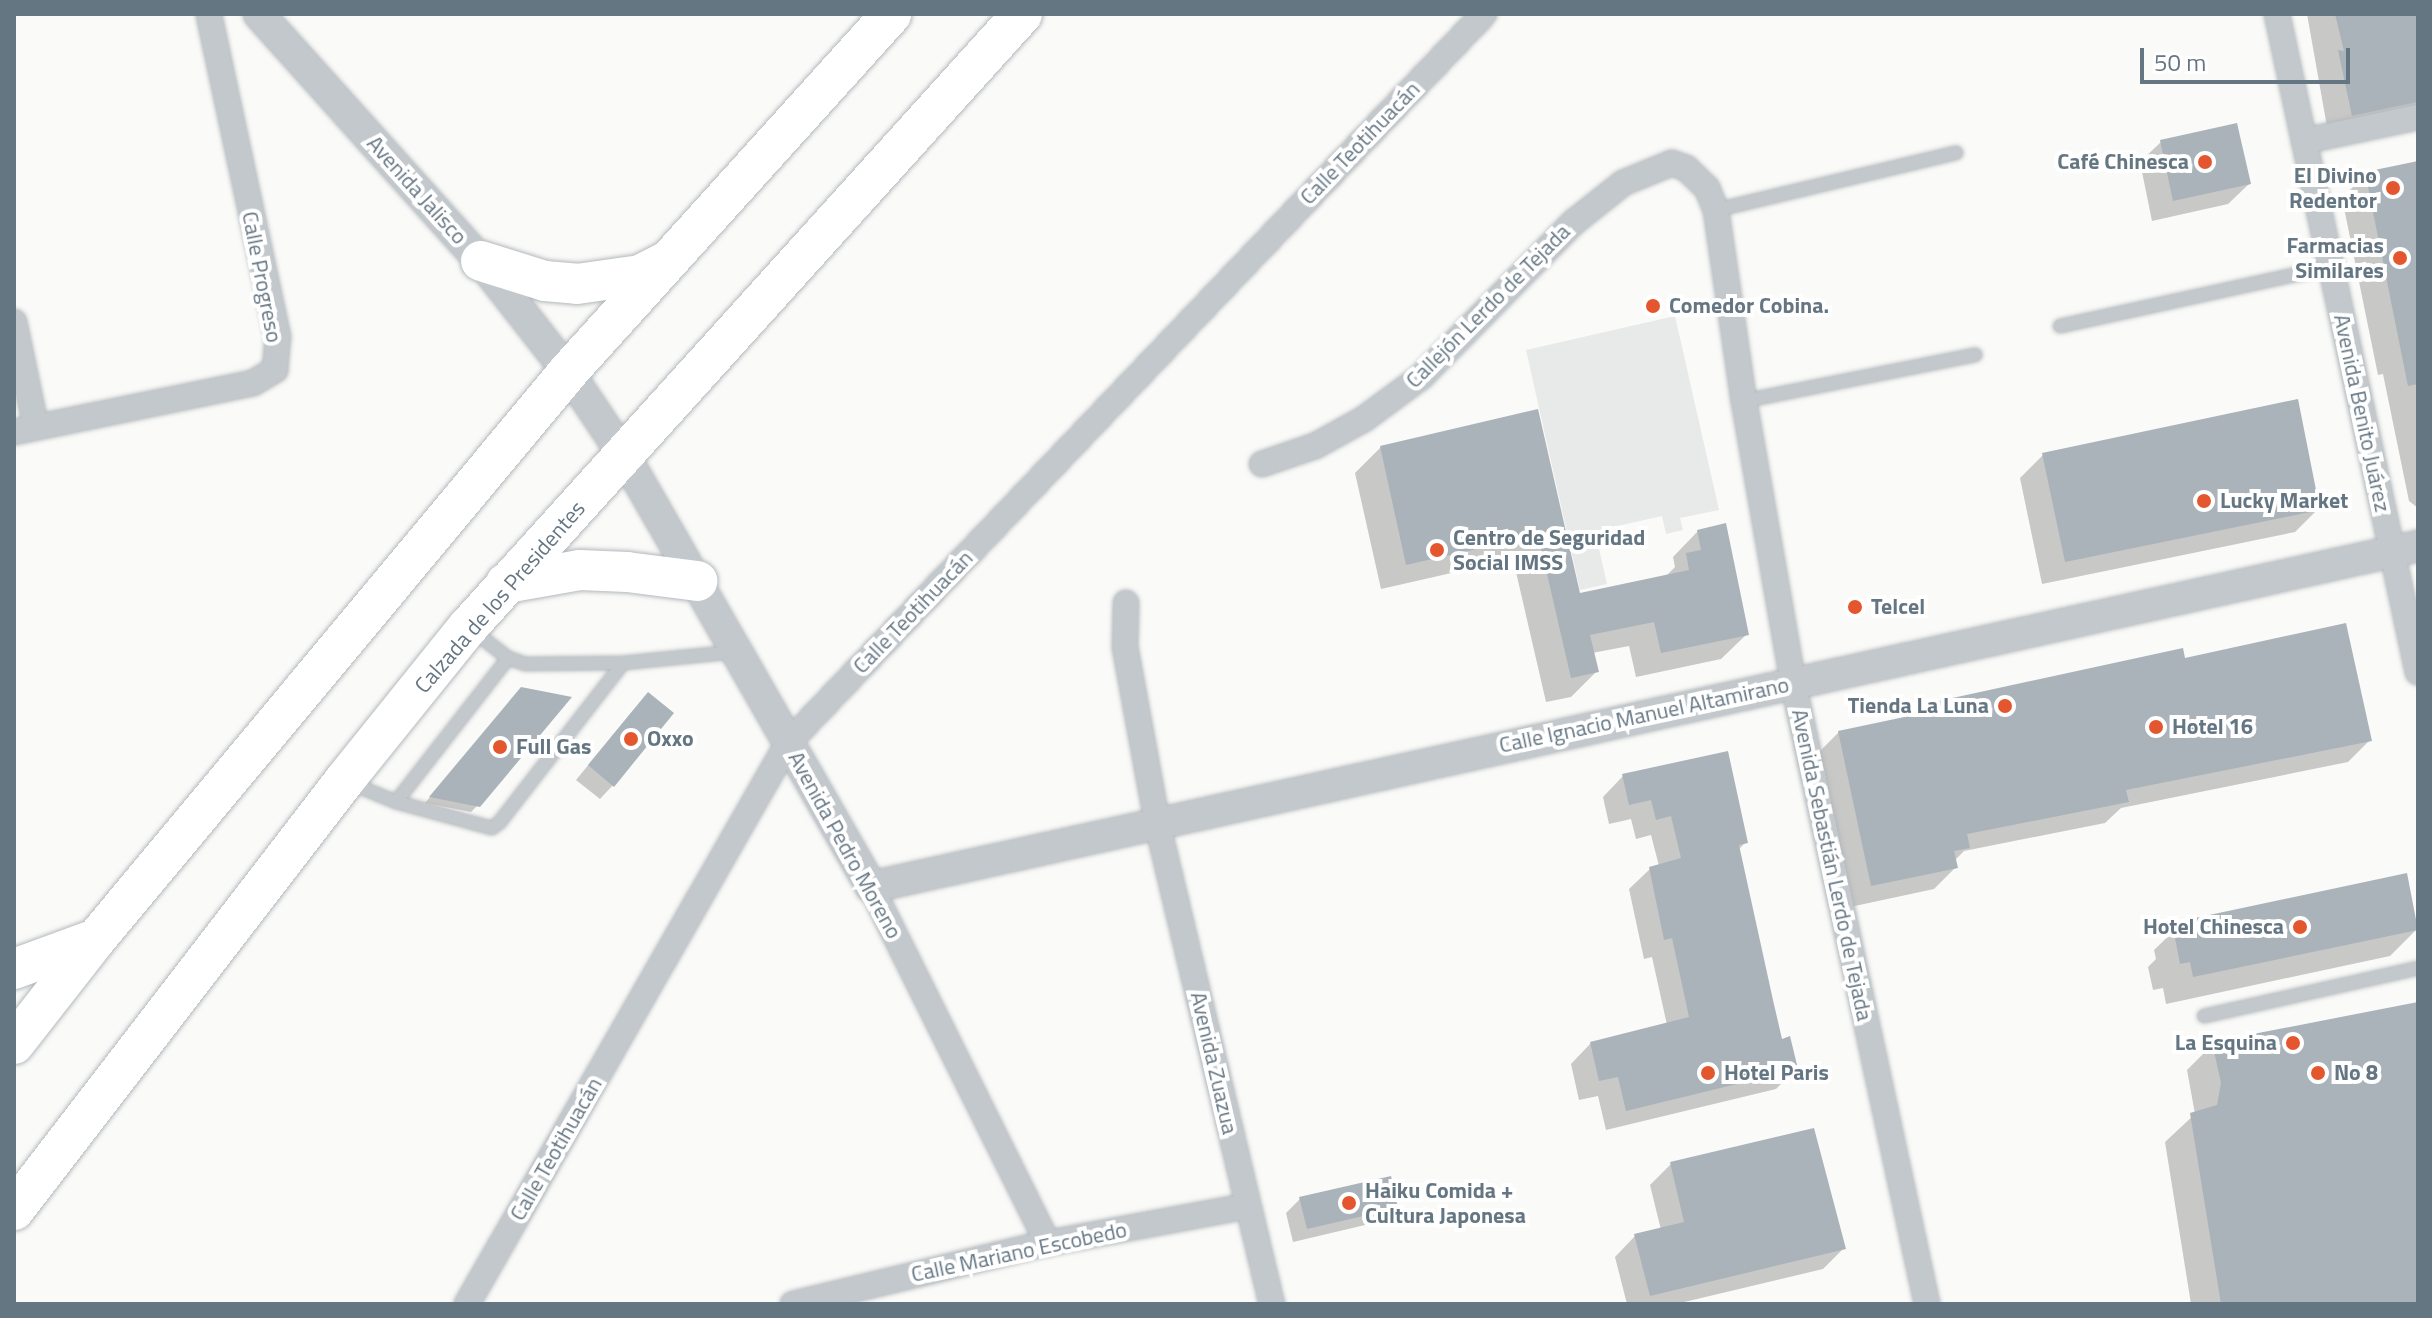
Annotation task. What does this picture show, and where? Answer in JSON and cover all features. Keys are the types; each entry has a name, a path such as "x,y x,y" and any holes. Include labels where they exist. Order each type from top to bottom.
{"highway":[{"path":"14,1044 96,939 568,372 891,14"},
{"name":"Calzada de los Presidentes","path":"14,1210 344,781 468,627 625,457 1022,14"},
{"path":"481,261 545,281 577,284 640,275 669,261"},
{"path":"506,583 580,570 697,581"},
{"path":"14,969 96,939"}],"street":[{"name":"Calle Progreso","path":"25,429 253,383 275,370 278,337 209,14"},
{"name":"Avenida Jalisco","path":"259,14 481,261 568,372 625,457"},
{"name":"Avenida Benito Juárez","path":"2277,14 2331,267 2404,549 2418,672"},
{"name":"Calle Teotihuacán","path":"467,1304 788,743 1480,15"},
{"path":"2304,141 2418,117"},
{"name":"Callejón Lerdo de Tejada","path":"1262,464 1315,446 1364,419 1421,377 1574,222 1623,183 1672,163 1686,168 1711,199"},
{"name":"Avenida Sebastián Lerdo de Tejada","path":"1711,199 1793,682 1927,1304"},
{"path":"14,322 25,429"},
{"name":"Avenida Pedro Moreno","path":"625,457 871,887 1048,1243"},
{"name":"Calle Ignacio Manuel Altamirano","path":"871,887 2404,549"},
{"path":"1126,603 1125,647 1157,822"},
{"name":"Avenida Zuazua","path":"1157,822 1272,1304"},
{"name":"Calle Mariano Escobedo","path":"793,1304 1048,1243 1247,1206"}],"lane":[{"path":"1711,199 1956,153"},
{"path":"2060,326 2331,267"},
{"path":"1744,401 1975,355"},
{"path":"468,627 508,658 525,664 623,663 736,651"},
{"path":"396,802 508,658"},
{"path":"344,781 396,802 483,828 499,823 623,663"},
{"path":"2204,1016 2418,968"}],"shaded area":[{"path":"1675,316 1719,510 1680,518 1683,530 1666,534 1662,516 1595,531 1607,584 1580,590 1526,350"}],"building":[{"path":"2335,14 2418,14 2418,102 2352,116 2338,50 2344,51"},
{"name":"Café Chinesca","path":"2237,123 2251,184 2173,201 2160,140"},
{"path":"2418,161 2418,384 2408,386 2365,172"},
{"path":"2298,399 2320,510 2065,562 2042,453"},
{"name":"Centro de Seguridad Social IMSS","path":"1538,409 1580,593 1689,570 1686,553 1701,550 1697,530 1726,523 1749,635 1661,653 1654,622 1590,635 1599,672 1571,678 1538,535 1406,565 1380,446"},
{"path":"2346,623 2372,741 2126,790 2129,802 1967,834 1970,848 1954,851 1958,868 1871,886 1838,731 1928,712 1925,704 2183,648 2185,658"},
{"name":"Full Gas","path":"521,687 572,697 480,807 429,797"},
{"name":"Oxxo","path":"648,692 674,713 614,787 588,765"},
{"path":"1728,751 1748,843 1739,845 1773,1000 1782,1039 1790,1036 1798,1069 1626,1111 1618,1077 1599,1081 1590,1042 1689,1017 1672,938 1664,940 1649,867 1681,858 1671,816 1656,820 1651,800 1629,805 1622,774"},
{"name":"Hotel Chinesca","path":"2407,873 2418,930 2193,977 2190,962 2180,964 2175,938 2184,936 2181,921"},
{"path":"2418,1002 2418,1304 2221,1304 2190,1113 2217,1105 2221,1083 2212,1042"},
{"path":"1814,1128 1846,1249 1650,1296 1634,1234 1684,1222 1670,1162"},
{"name":"Haiku Comida + Cultura Japonesa","path":"1391,1176 1398,1208 1307,1229 1299,1197"}],"place":[{"name":"Café Chinesca","path":"2205,162"},
{"name":"El Divino Redentor","path":"2393,188"},
{"name":"Farmacias Similares","path":"2400,258"},
{"name":"Comedor Cobina.","path":"1653,306"},
{"name":"Lucky Market","path":"2204,501"},
{"name":"Centro de Seguridad Social IMSS","path":"1437,550"},
{"name":"Telcel","path":"1855,607"},
{"name":"Tienda La Luna","path":"2005,706"},
{"name":"Hotel 16","path":"2156,727"},
{"name":"Oxxo","path":"631,739"},
{"name":"Full Gas","path":"500,747"},
{"name":"Hotel Chinesca","path":"2300,927"},
{"name":"La Esquina","path":"2293,1043"},
{"name":"Hotel Paris","path":"1708,1073"},
{"name":"No 8","path":"2318,1073"},
{"name":"Haiku Comida + Cultura Japonesa","path":"1349,1203"}]}
